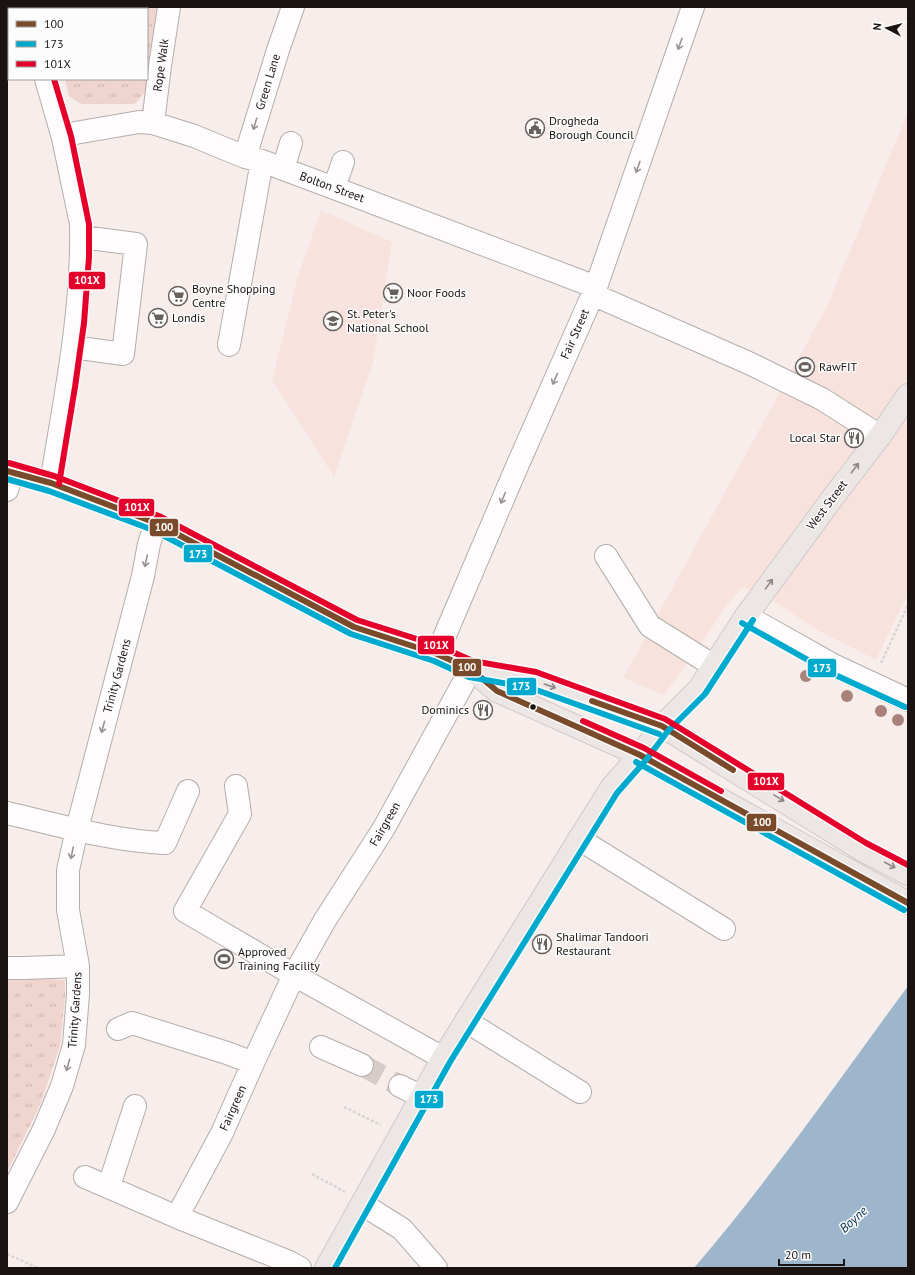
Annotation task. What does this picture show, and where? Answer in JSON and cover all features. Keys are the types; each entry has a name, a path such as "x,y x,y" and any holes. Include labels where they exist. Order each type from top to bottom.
{"main road":[{"name":"West Street","path":"326,1268 443,1058 611,788 640,755 662,726 699,689 746,616 829,502 880,436 908,395"},
{"path":"9,478 51,482 156,523 354,627 437,654 471,669 533,680 662,726 862,850 908,874"},
{"path":"471,669 497,691 640,755 908,903"}],"street":[{"name":"Rope Walk","path":"153,123 169,7"},
{"name":"Green Lane","path":"229,345 253,159 278,50 293,7"},
{"name":"Fair Street","path":"437,654 594,290 693,7"},
{"path":"46,80 63,138 81,224 82,237 80,281 73,347 51,482"},
{"name":"Bolton Street","path":"63,138 75,133 139,122 153,123 194,136 334,188 594,290 822,399 880,436"},
{"path":"282,169 291,143"},
{"path":"334,188 344,162"},
{"path":"73,347 123,354 136,244 82,237"},
{"name":"Trinity Gardens","path":"7,1202 44,1129 62,1086 74,1045 78,994 78,966 68,910 68,870 77,829 141,583 149,544 156,523"},
{"path":"606,556 650,626 714,666"},
{"path":"746,616 835,666 908,700"},
{"name":"Fairgreen","path":"177,1217 222,1133 294,976 325,920 384,828 471,669"},
{"path":"236,786 240,814 185,911 294,976 443,1058"},
{"path":"7,813 142,842 165,843 188,791"},
{"path":"579,839 724,929"},
{"path":"7,968 78,966"},
{"path":"466,1021 580,1092"},
{"path":"118,1029 132,1023 227,1053 253,1063"},
{"path":"321,1047 362,1065"},
{"path":"400,1086 422,1097"},
{"path":"109,1186 135,1106"},
{"path":"85,1177 300,1268"},
{"path":"363,1203 402,1229 436,1268"}],"path":[{"path":"875,661 881,664 908,606"},
{"path":"344,1107 401,1135"},
{"path":"312,1174 363,1203"},
{"path":"7,1254 38,1268"}],"shaded area":[{"path":"908,112 908,594 876,660 819,631 758,591 741,588 724,609 697,651 664,695 623,678 827,306"},
{"name":"St. Peter's National School","path":"321,210 392,242 373,363 334,477 272,380 297,279"}],"green space":[{"path":"161,7 148,80 148,8 46,8"},
{"path":"65,80 148,80 146,91 135,104 81,104 69,96"},
{"path":"7,977 65,980 65,996 60,1046 40,1105 7,1172"}],"water":[{"name":"Boyne","path":"908,986 908,1268 694,1268 777,1164"}],"tunnel":[{"path":"362,1065 400,1086"}],"transit line":[{"name":"101X","path":"54,80 71,136 89,224 89,257 84,323 59,484"},
{"name":"101X","path":"9,463 54,476 159,516 357,620 439,646 473,661 536,672 665,719 866,843 908,865"},
{"name":"100","path":"7,471 51,483 156,523 354,627 437,654 471,669 497,691 640,755 908,903"},
{"name":"173","path":"7,479 49,491 153,530 351,634 434,661 469,677 531,688 659,734"},
{"name":"173","path":"335,1268 450,1062 617,793 646,760 668,731 705,694 753,620"},
{"name":"173","path":"742,623 831,673 905,707"},
{"name":"100","path":"592,701 662,726 733,770"},
{"name":"101X","path":"583,721 644,748 721,791"},
{"name":"173","path":"636,762 904,910"}],"place":[{"name":"Drogheda Borough Council","path":"535,128"},
{"name":"Noor Foods","path":"393,293"},
{"name":"Boyne Shopping Centre","path":"178,296"},
{"name":"Londis","path":"158,318"},
{"name":"St. Peter's National School","path":"333,321"},
{"name":"RawFIT","path":"805,367"},
{"name":"Local Star","path":"854,438"},
{"name":"Dominics","path":"483,710"},
{"name":"Shalimar Tandoori Restaurant","path":"542,944"},
{"name":"Approved Training Facility","path":"224,959"}]}
